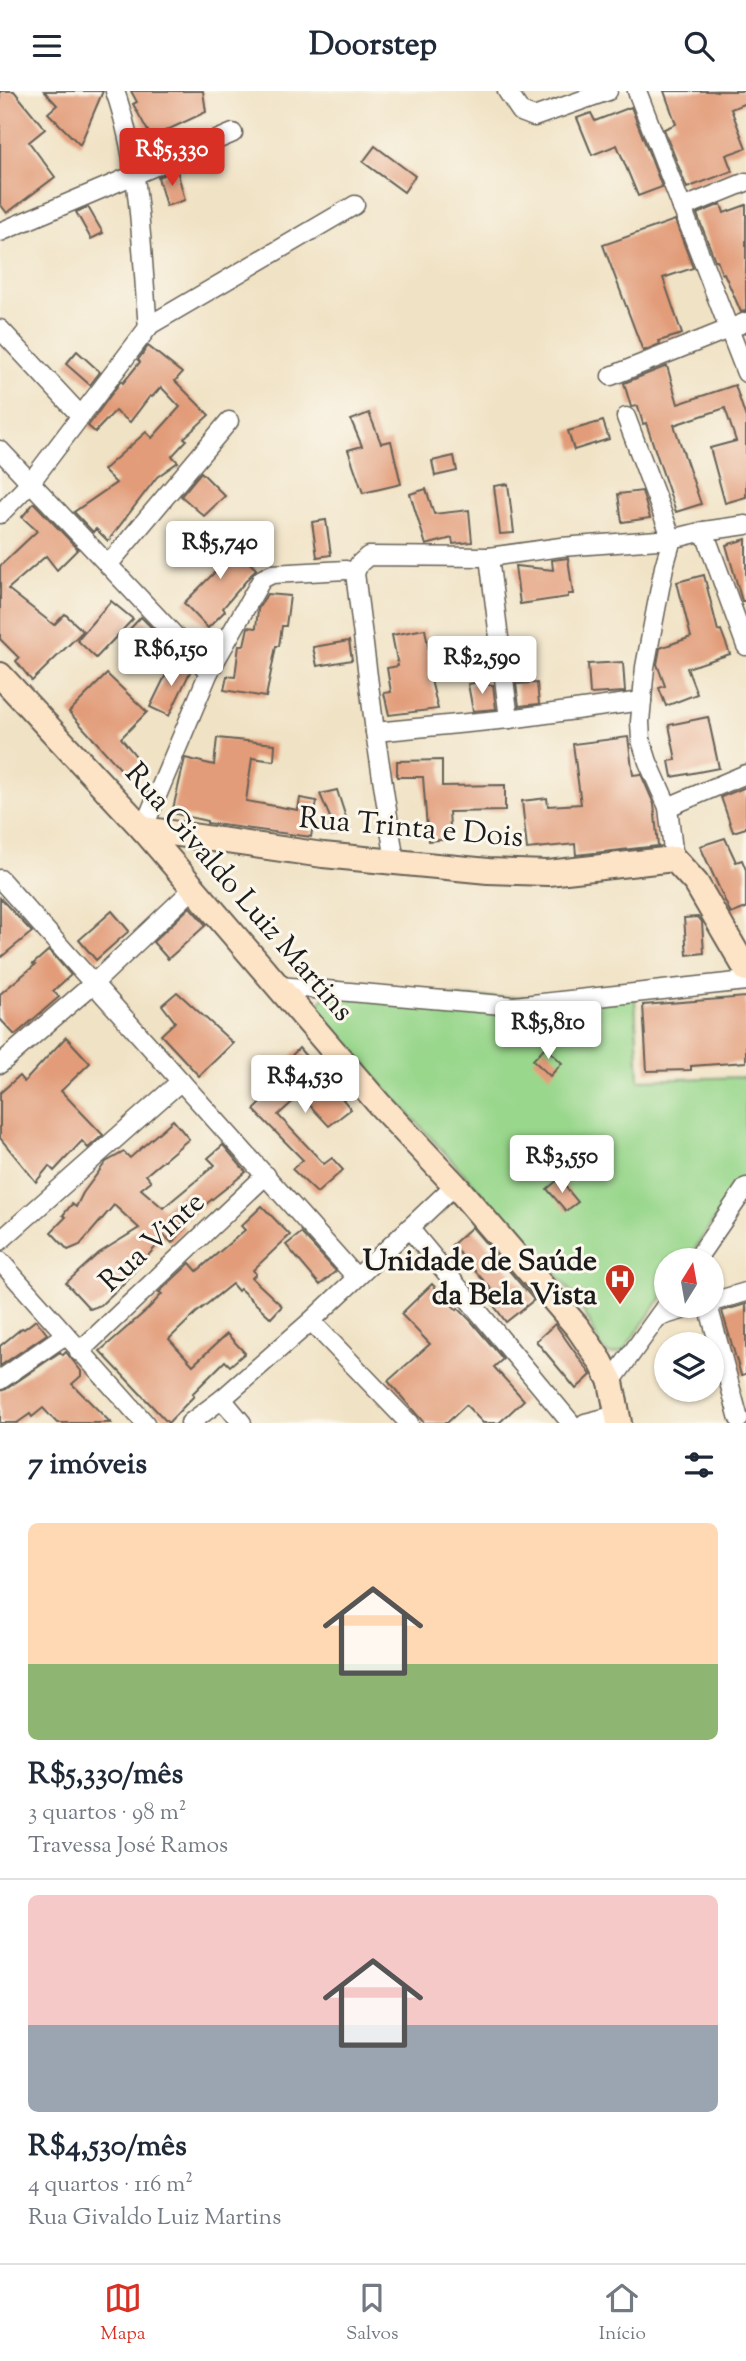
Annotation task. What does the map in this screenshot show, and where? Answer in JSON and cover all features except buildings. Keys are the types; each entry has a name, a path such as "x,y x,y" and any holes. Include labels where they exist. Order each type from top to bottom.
{"street":[{"path":"115,91 127,127 134,174 149,327"},
{"path":"507,91 521,111 534,117 608,91"},
{"path":"637,91 682,208 738,325 746,373"},
{"path":"0,232 233,133"},
{"path":"682,208 746,181"},
{"path":"0,515 30,483 149,327 355,205"},
{"path":"611,376 738,325"},
{"path":"0,330 80,415"},
{"path":"626,417 672,539 645,667 641,740 668,807 674,859 695,883 746,968"},
{"path":"108,565 229,421"},
{"path":"0,450 209,673"},
{"path":"395,862 355,573 359,564 368,556 377,555 489,557 561,547 672,539 746,525"},
{"path":"704,531 746,646"},
{"path":"489,557 509,719"},
{"path":"143,829 209,673 262,579 272,573 346,570"},
{"name":"Rua Givaldo Luiz Martins","path":"0,675 143,829 379,1104 455,1185 578,1328 611,1382 618,1419"},
{"path":"375,732 509,719 642,701"},
{"path":"668,807 746,774"},
{"name":"Rua Trinta e Dois","path":"143,829 323,855 488,871 548,873 674,859"},
{"path":"1,882 356,1277"},
{"path":"0,1064 93,985 194,888"},
{"path":"279,986 513,1006 746,981"},
{"path":"0,1241 181,1081"},
{"name":"Rua Vinte","path":"79,1352 266,1175"},
{"path":"190,1423 222,1399 311,1321 455,1185"},
{"path":"704,1248 746,1187"},
{"path":"409,1228 571,1423"},
{"path":"0,1261 145,1423"},
{"path":"724,1298 746,1292"},
{"path":"611,1382 656,1318"},
{"path":"711,1318 736,1420"},
{"path":"311,1321 409,1423"},
{"path":"0,1380 65,1335"},
{"path":"222,1399 242,1423"},
{"path":"585,1423 618,1419"}],"green space":[{"path":"326,995 635,999 639,1080 746,1077 746,1173 695,1248 654,1248 654,1308 623,1351 611,1354 603,1349 574,1296 558,1276 320,1017 317,1005"}],"place":[{"name":"Unidade de Saúde da Bela Vista","path":"620,1306"}]}
